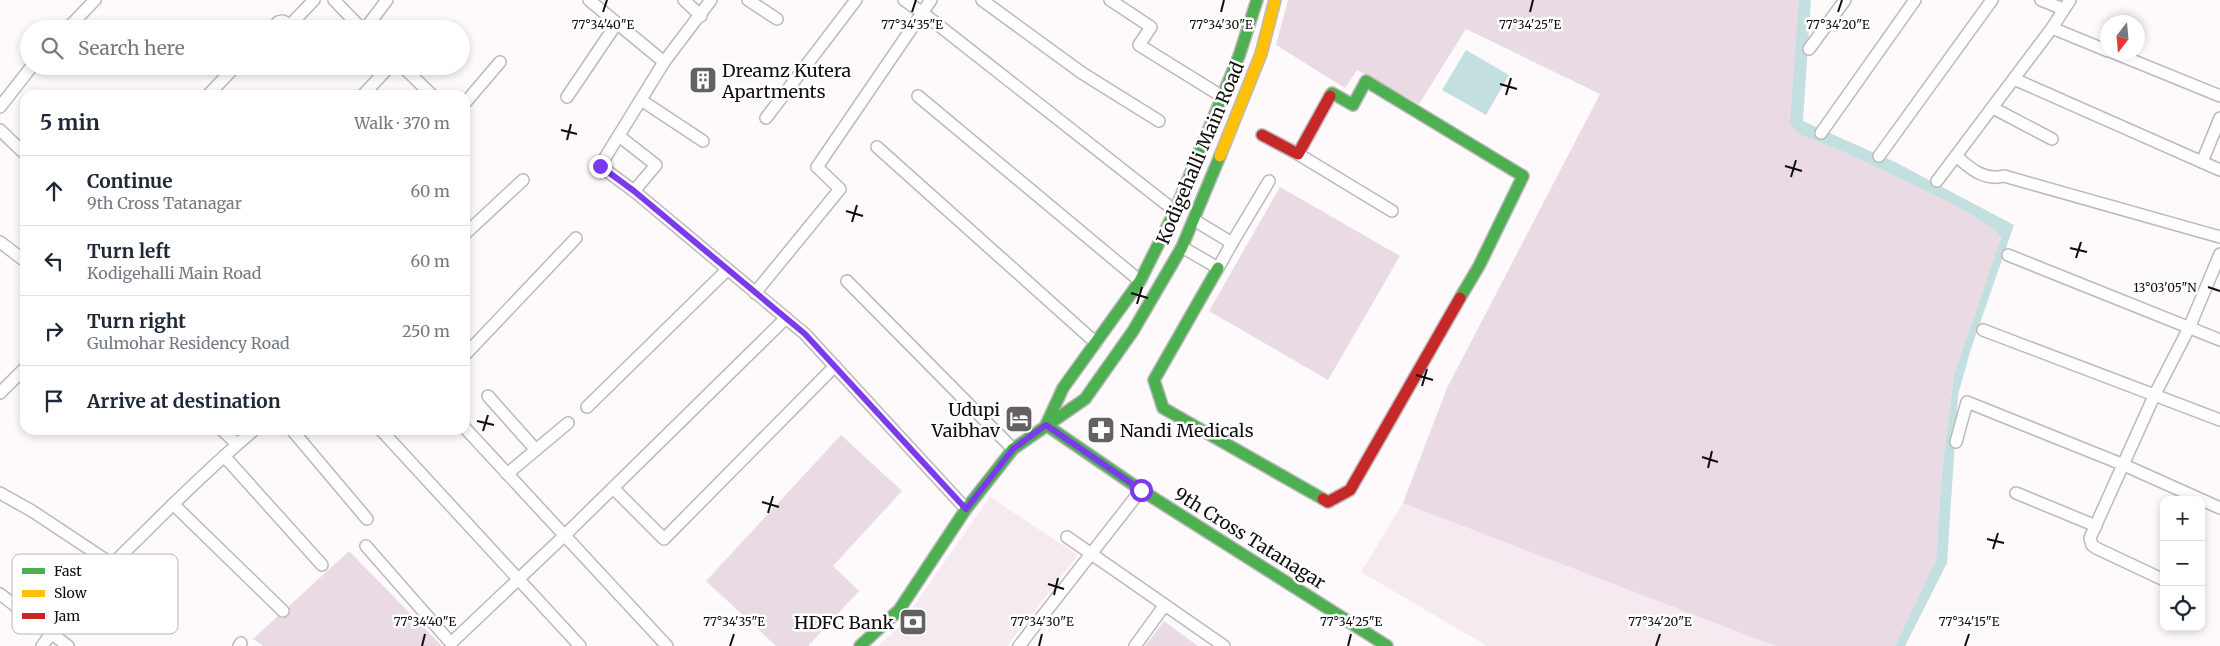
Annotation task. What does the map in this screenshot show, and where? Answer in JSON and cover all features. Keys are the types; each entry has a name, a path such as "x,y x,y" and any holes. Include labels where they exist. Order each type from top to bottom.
{"street":[{"path":"76,20 95,0"},
{"path":"298,20 314,0"},
{"path":"334,0 355,20"},
{"path":"371,20 387,0"},
{"path":"589,0 664,62"},
{"path":"684,0 701,16"},
{"path":"711,0 701,16 664,62 600,166 634,191 805,334 966,509"},
{"path":"748,0 778,19"},
{"path":"766,118 855,0"},
{"path":"904,0 923,12 1175,211"},
{"path":"755,293 840,189 817,167 931,0"},
{"path":"982,0 1082,73 1159,121"},
{"path":"1110,0 1151,27 1139,45 1222,97"},
{"name":"Kodigehalli Main Road","path":"1046,425 1063,388 1140,281 1175,211 1229,80 1257,0"},
{"name":"Kodigehalli Main Road","path":"860,646 899,610 966,509 1013,449 1046,425 1086,400 1133,331 1182,246 1194,220 1261,54 1275,0"},
{"path":"1809,49 1845,0"},
{"path":"1821,133 1915,0"},
{"path":"1879,156 1992,0"},
{"path":"1937,181 2052,28 2066,5 2041,0"},
{"path":"567,97 617,23"},
{"path":"2052,28 2100,48"},
{"path":"2132,60 2220,96"},
{"path":"470,97 500,62"},
{"path":"0,107 25,75"},
{"path":"213,90 227,75"},
{"path":"368,90 382,75"},
{"path":"411,75 427,90"},
{"path":"2014,79 2220,170"},
{"path":"1229,80 1248,89"},
{"path":"1269,180 1154,380 1163,408 1328,502 1350,490 1479,266 1523,176 1366,82 1353,104 1332,93 1298,154"},
{"path":"918,96 1140,281"},
{"path":"641,100 703,141"},
{"path":"1993,108 2052,139"},
{"path":"2202,162 2220,118"},
{"path":"0,130 20,149"},
{"path":"1262,135 1298,154 1392,211"},
{"path":"619,136 656,165 634,191"},
{"path":"877,147 1096,343"},
{"path":"1956,156 1970,169 1986,177 2004,176 2220,237"},
{"path":"470,229 523,180"},
{"path":"1194,220 1232,243"},
{"path":"470,350 576,238"},
{"path":"0,242 20,257"},
{"path":"1182,246 1218,268"},
{"path":"2160,578 2092,545 2090,538 2155,394 2189,328 2220,254"},
{"path":"2008,255 2220,340"},
{"path":"588,407 727,270"},
{"path":"847,281 1013,449"},
{"path":"366,546 452,645 786,318"},
{"path":"1982,330 2220,420"},
{"path":"613,488 664,539 835,366"},
{"path":"0,393 20,373"},
{"path":"488,396 536,450"},
{"path":"1956,442 1968,402 2124,465 2220,508"},
{"path":"507,474 568,423"},
{"name":"9th Cross Tatanagar","path":"1046,425 1141,490 1387,646"},
{"path":"470,433 666,646"},
{"path":"227,435 237,444"},
{"path":"122,554 248,435"},
{"path":"296,435 367,519"},
{"path":"385,435 580,646"},
{"path":"224,456 322,565"},
{"path":"1019,646 1141,490"},
{"path":"0,493 32,510 97,554"},
{"path":"2016,493 2096,526"},
{"path":"173,504 283,611"},
{"path":"1067,537 1224,646"},
{"path":"0,594 12,603"},
{"path":"1135,646 1164,606"},
{"path":"42,646 50,634"},
{"path":"53,634 68,646"}],"shaded area":[{"path":"1288,0 1799,0 1801,135 1846,153 1951,203 1994,229 2001,240 1954,374 1942,469 1936,560 1895,646 1775,646 1403,503 1447,388 1600,94 1466,29 1419,104 1357,70 1345,88 1276,45"},
{"path":"1280,187 1400,256 1328,380 1209,311"},
{"path":"841,435 902,491 833,566 859,591 808,646 776,646 706,581"},
{"path":"990,497 1078,555 1007,646 878,646 899,627"},
{"path":"1403,503 1775,646 1487,646 1361,572"},
{"path":"349,551 442,646 263,646 253,639"},
{"path":"1164,621 1198,646 1145,646"}],"water":[{"path":"1799,0 1811,0 1803,121 1897,163 2014,225 1970,352 1958,395 1947,563 1905,646 1895,646 1936,560 1942,469 1954,374 2001,239 1994,229 1951,203 1846,153 1801,135 1790,124"},
{"path":"1466,50 1509,75 1486,115 1442,90"}],"traffic: fast":[{"path":"1046,425 1063,388 1140,281 1175,211 1239,56 1257,0"},
{"path":"1330,96 1332,93 1353,105 1366,81 1523,176 1479,266 1460,298"},
{"path":"860,646 899,610 966,509 1013,449 1085,399 1133,331 1182,247 1220,156"},
{"path":"1218,268 1154,380 1163,408 1323,499"},
{"path":"1046,425 1141,490 1387,646"}],"traffic: slow":[{"path":"1220,156 1261,54 1275,0"}],"traffic: jam":[{"path":"1262,135 1298,154 1330,96"},
{"path":"1323,499 1328,502 1350,490 1460,298"}],"place":[{"name":"Dreamz Kutera Apartments","path":"703,80"},
{"name":"Udupi Vaibhav","path":"1019,419"},
{"name":"Nandi Medicals","path":"1101,430"},
{"name":"HDFC Bank","path":"913,622"}],"route":[{"path":"600,166 634,191 805,334 966,509 1013,449 1046,425 1141,490"}]}
